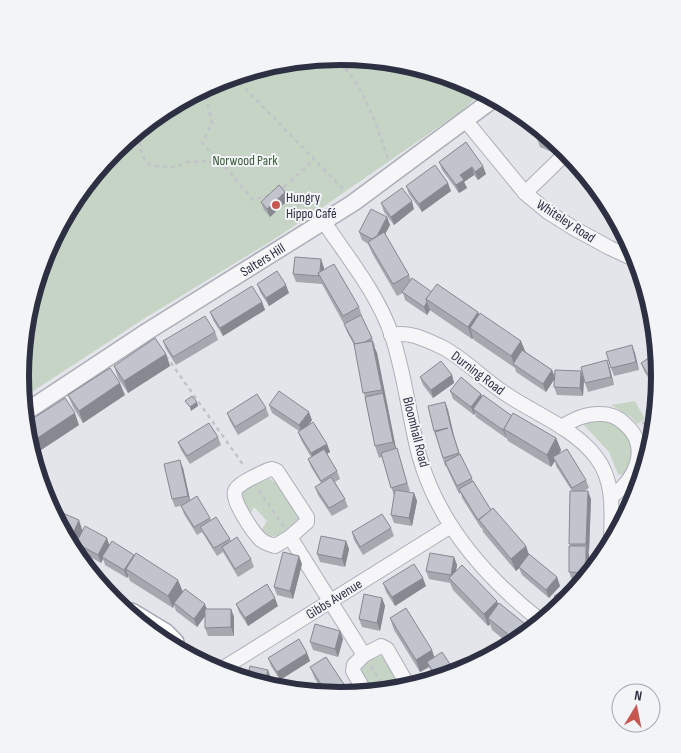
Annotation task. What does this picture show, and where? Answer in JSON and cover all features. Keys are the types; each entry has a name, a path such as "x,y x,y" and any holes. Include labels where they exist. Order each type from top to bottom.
{"street":[{"name":"Salters Hill","path":"30,409 148,331 353,203 488,103"},
{"name":"Whiteley Road","path":"466,121 525,194 548,212 575,229 629,256"},
{"path":"525,194 561,156"},
{"name":"Bloomhall Road","path":"320,224 369,288 391,335 402,373 423,467 436,498 451,526 478,564 502,588 537,618"},
{"name":"Durning Road","path":"391,335 404,332 444,348 506,394 580,440 597,457 606,476 612,496 614,525"},
{"path":"561,427 590,414 601,414 613,416 632,429 637,440 638,460 634,473 624,488 612,496"},
{"path":"268,470 276,471 307,516 307,522 303,527 290,537 274,546 260,538 235,502 233,494 236,488 268,470"},
{"name":"Gibbs Avenue","path":"226,667 451,526"},
{"path":"290,537 364,655"},
{"path":"363,688 353,672 354,665 364,655 381,646 386,649 406,681"}],"path":[{"path":"342,65 365,96 389,160"},
{"path":"238,82 345,191 353,203"},
{"path":"206,96 212,123 202,143 253,200 271,194"},
{"path":"139,138 140,149 146,162 154,166 176,167 187,162 208,161 226,168"},
{"path":"280,191 314,160"},
{"path":"284,187 320,224"},
{"path":"165,354 228,443 290,537"},
{"path":"364,655 383,686"}],"green space":[{"name":"Norwood Park","path":"320,65 361,65 421,75 460,88 478,97 460,112 323,207 145,318 29,394 31,336 39,296 52,257 81,203 106,171 135,142 167,117 221,88 240,81 300,67"},
{"path":"635,401 645,419 637,424 631,417 611,405"},
{"path":"597,419 617,426 629,439 632,456 623,475 618,474 609,452 584,425 587,421"},
{"path":"270,479 281,486 299,514 299,518 282,534 277,536 266,535 261,531 267,521 254,507 250,515 243,508 240,490 261,480"},
{"path":"379,656 384,657 401,682 368,687 361,673 362,666"}],"building":[{"path":"466,142 483,166 475,172 472,167 460,175 464,180 456,185 439,162"},
{"path":"435,165 448,183 419,204 406,186"},
{"path":"279,185 285,192 267,209 261,202"},
{"path":"402,188 412,201 391,217 381,203"},
{"path":"371,209 387,217 377,236 372,239 359,232"},
{"path":"384,232 409,275 393,284 368,242"},
{"path":"295,257 321,259 319,276 293,274"},
{"path":"334,264 359,307 343,316 318,273"},
{"path":"277,271 286,285 266,298 257,284"},
{"path":"412,278 432,292 426,299 427,302 424,307 402,292"},
{"path":"437,284 478,312 468,327 426,299"},
{"path":"252,286 262,302 220,328 210,312"},
{"path":"480,313 521,341 511,356 470,328"},
{"path":"361,315 372,338 355,344 344,324"},
{"path":"205,316 215,332 173,357 163,341"},
{"path":"155,338 166,354 124,381 114,366"},
{"path":"372,341 382,390 363,393 354,344"},
{"path":"632,345 636,362 611,368 606,352"},
{"path":"522,350 552,370 543,384 513,364"},
{"path":"652,356 652,381 641,363"},
{"path":"607,360 611,377 585,383 581,367"},
{"path":"441,361 452,375 431,390 420,377"},
{"path":"110,368 120,383 79,411 68,395"},
{"path":"555,370 581,371 580,388 554,387"},
{"path":"461,377 481,394 471,407 450,391"},
{"path":"279,391 309,412 299,425 269,405"},
{"path":"383,393 393,442 375,446 365,397"},
{"path":"257,394 266,408 235,427 227,413"},
{"path":"483,395 512,416 503,430 473,409"},
{"path":"192,396 197,402 190,407 185,401"},
{"path":"65,398 75,413 35,439 31,419"},
{"path":"445,402 459,453 443,458 435,432 448,428 434,431 428,406"},
{"path":"513,413 556,438 547,455 504,429"},
{"path":"313,422 327,444 311,453 298,432"},
{"path":"209,423 218,437 187,456 178,442"},
{"path":"397,448 407,483 391,488 381,453"},
{"path":"324,449 337,471 321,481 308,459"},
{"path":"567,449 586,480 572,488 553,457"},
{"path":"460,454 472,478 457,486 445,462"},
{"path":"180,460 188,496 172,499 164,464"},
{"path":"331,477 345,499 329,508 315,487"},
{"path":"473,481 491,510 478,520 459,489"},
{"path":"395,490 414,493 409,518 391,515"},
{"path":"570,491 588,491 586,544 569,544"},
{"path":"197,496 210,518 194,527 181,506"},
{"path":"493,508 526,546 511,559 479,520"},
{"path":"60,512 79,520 72,535"},
{"path":"382,514 391,528 360,547 352,532"},
{"path":"216,517 230,539 214,548 200,527"},
{"path":"85,526 107,538 98,555 77,542"},
{"path":"321,536 346,541 342,559 317,554"},
{"path":"237,537 251,559 235,569 222,547"},
{"path":"112,541 134,555 124,570 102,557"},
{"path":"569,546 586,546 586,568 582,573 569,572"},
{"path":"283,552 299,556 290,591 274,587"},
{"path":"136,553 178,580 168,596 126,569"},
{"path":"430,553 454,557 451,575 426,571"},
{"path":"529,554 557,577 546,590 519,567"},
{"path":"414,564 423,578 392,597 383,583"},
{"path":"462,565 497,601 484,614 449,578"},
{"path":"267,584 275,598 245,618 236,604"},
{"path":"574,584 557,601 554,596"},
{"path":"185,589 205,604 194,619 174,603"},
{"path":"364,594 382,598 377,623 359,619"},
{"path":"499,603 527,626 512,637 488,618"},
{"path":"406,608 432,650 416,660 390,618"},
{"path":"205,609 231,609 231,627 205,628"},
{"path":"315,624 340,631 335,649 310,642"},
{"path":"299,639 307,653 277,672 268,658"},
{"path":"442,652 453,668 434,674 427,662"},
{"path":"326,657 346,688 324,688 310,667"},
{"path":"250,666 268,670 266,679 248,674"}],"place":[{"name":"Hungry Hippo Café","path":"276,205"}]}
